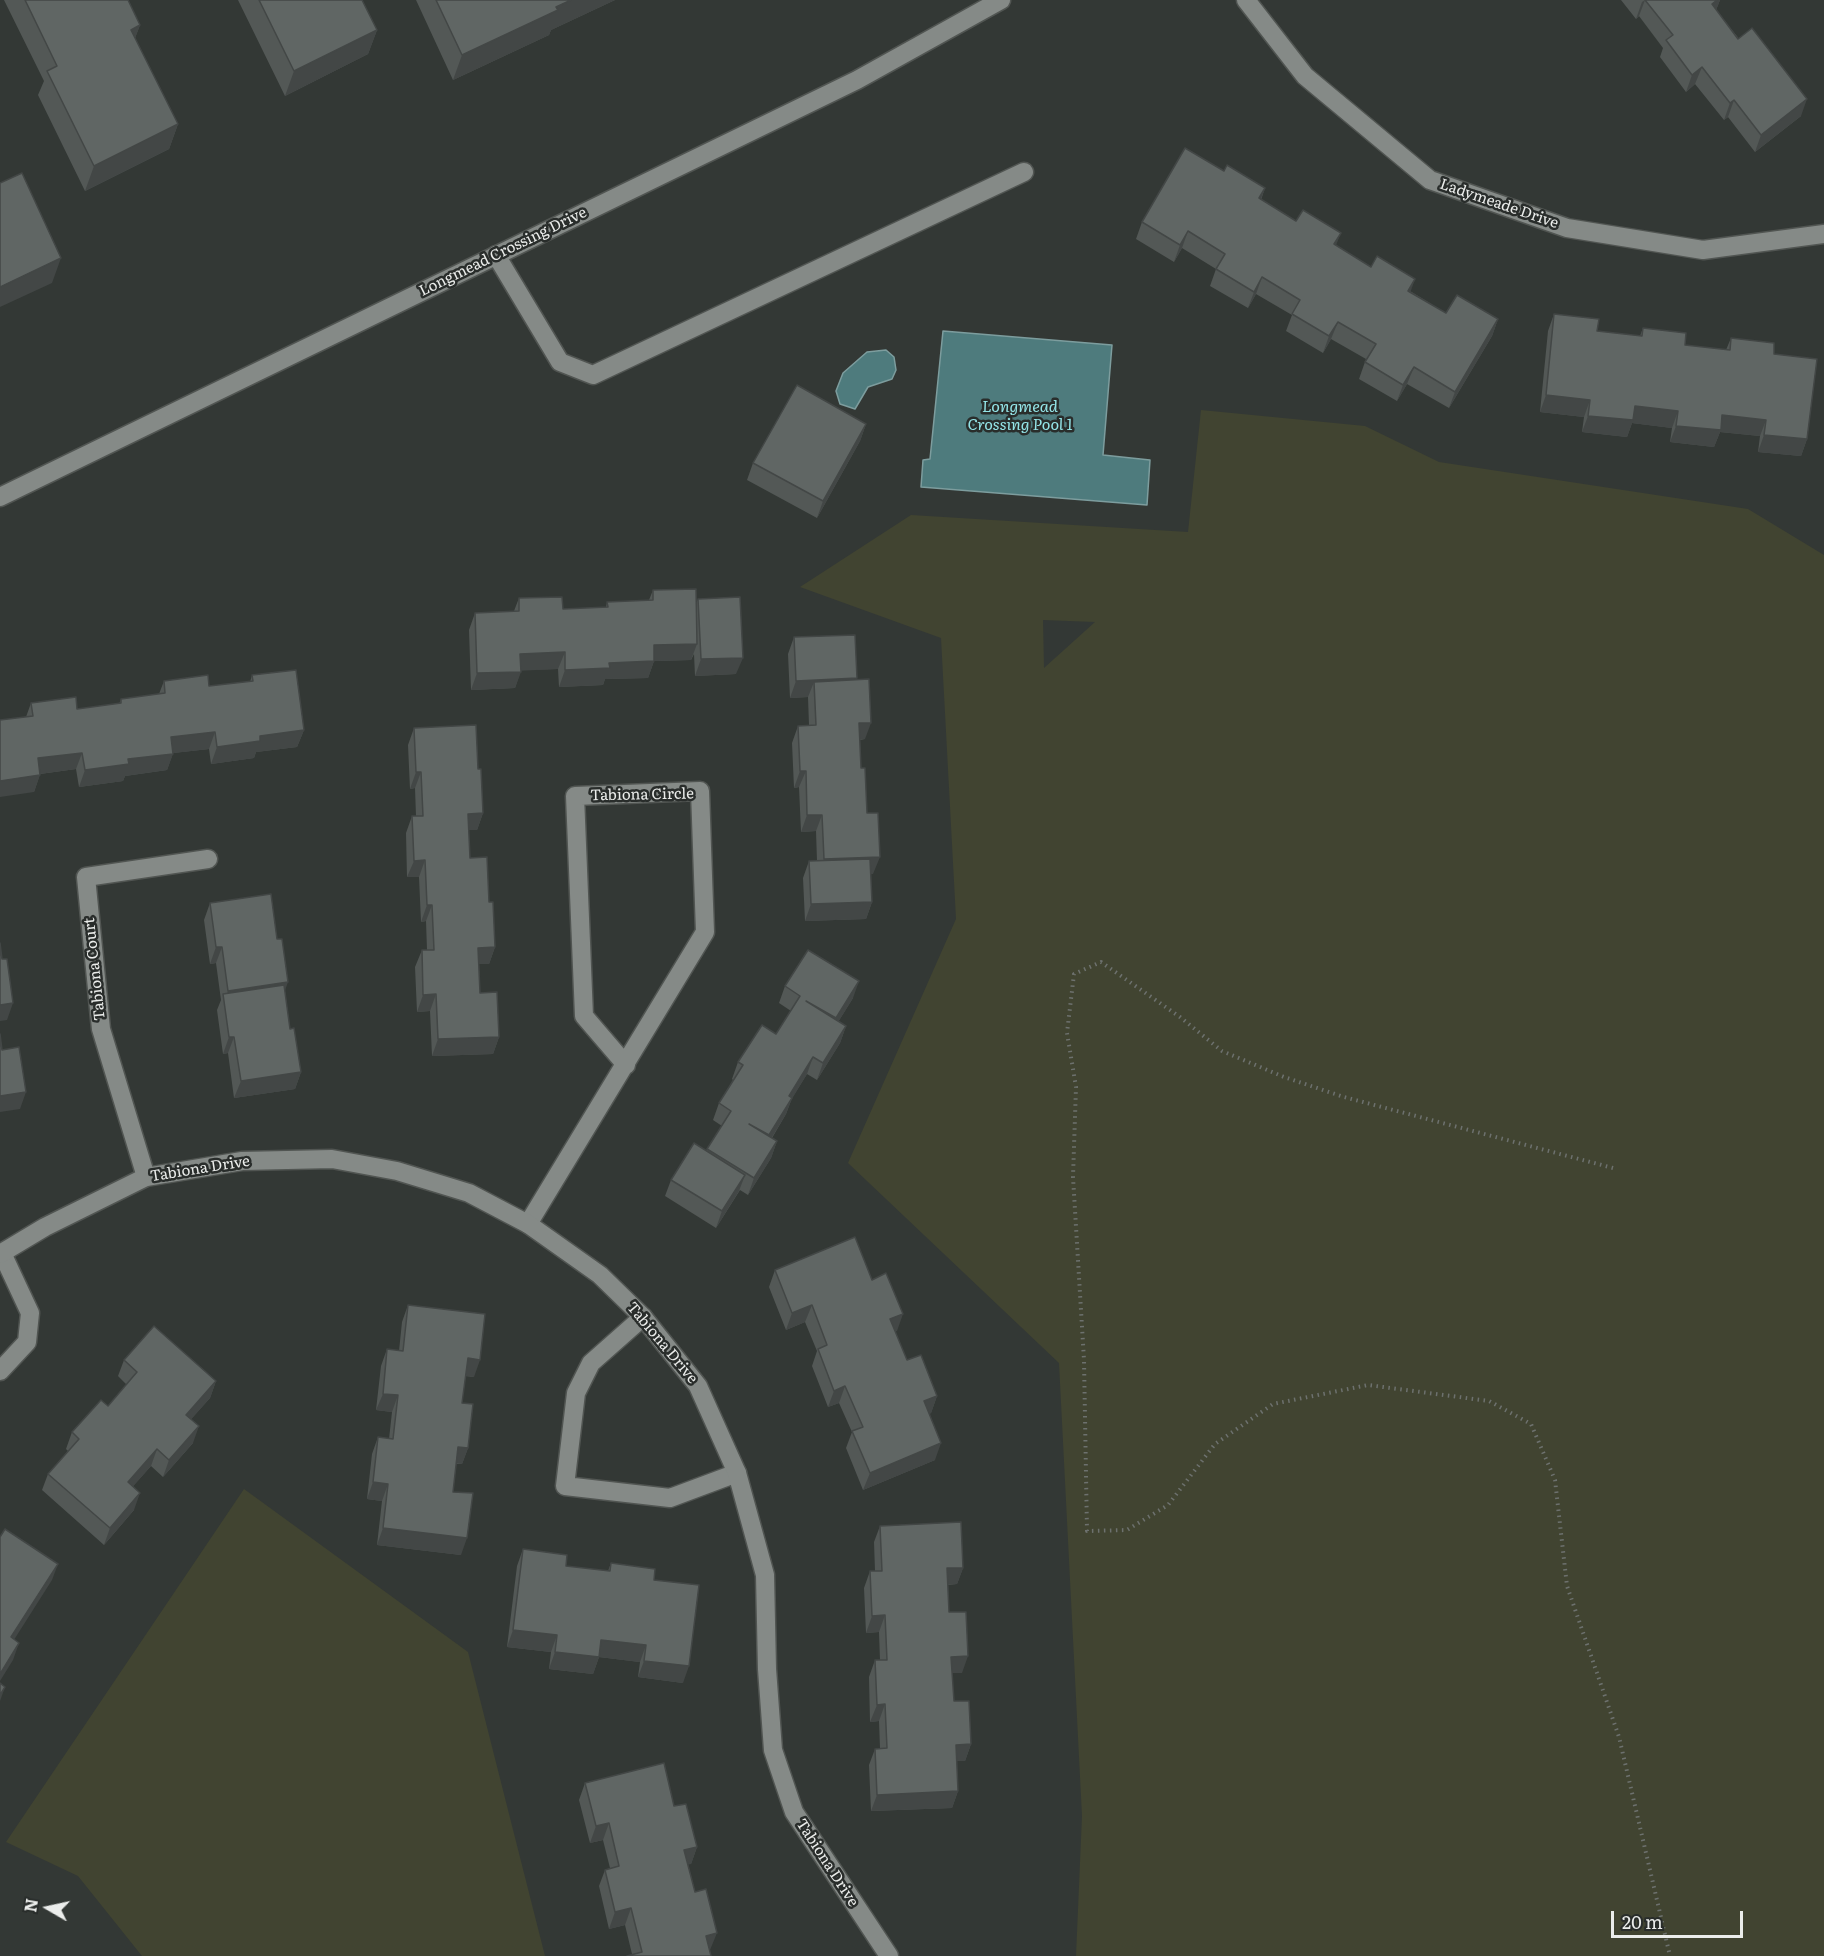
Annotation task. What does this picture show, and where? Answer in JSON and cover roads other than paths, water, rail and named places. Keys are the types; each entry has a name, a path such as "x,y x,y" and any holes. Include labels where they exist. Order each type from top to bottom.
{"street":[{"name":"Longmead Crossing Drive","path":"0,497 857,80 1001,0"},
{"name":"Ladymeade Drive","path":"1246,0 1305,76 1430,180 1567,228 1702,250 1824,234"},
{"path":"496,255 560,362 593,375 1024,172"},
{"name":"Tabiona Circle","path":"528,1224 626,1065 705,932 700,791 575,796 584,1016 626,1065"},
{"name":"Tabiona Court","path":"146,1177 101,1029 86,877 208,859"},
{"name":"Tabiona Drive","path":"1,1254 54,1221 146,1177 242,1161 332,1159 397,1171 469,1193 528,1224 600,1275 643,1317 698,1386 737,1473 765,1575 767,1669 773,1750 794,1812 889,1956"},
{"path":"0,1371 27,1342 30,1313 1,1254"},
{"path":"643,1317 591,1363 576,1393 565,1486 670,1498 737,1473"}],"water":[{"name":"Longmead Crossing Pool 1","path":"943,331 1112,345 1103,455 1150,460 1147,505 921,487 923,460 930,459"},
{"path":"886,350 894,357 896,370 892,379 868,387 855,409 840,404 836,391 843,373 867,352"}]}
